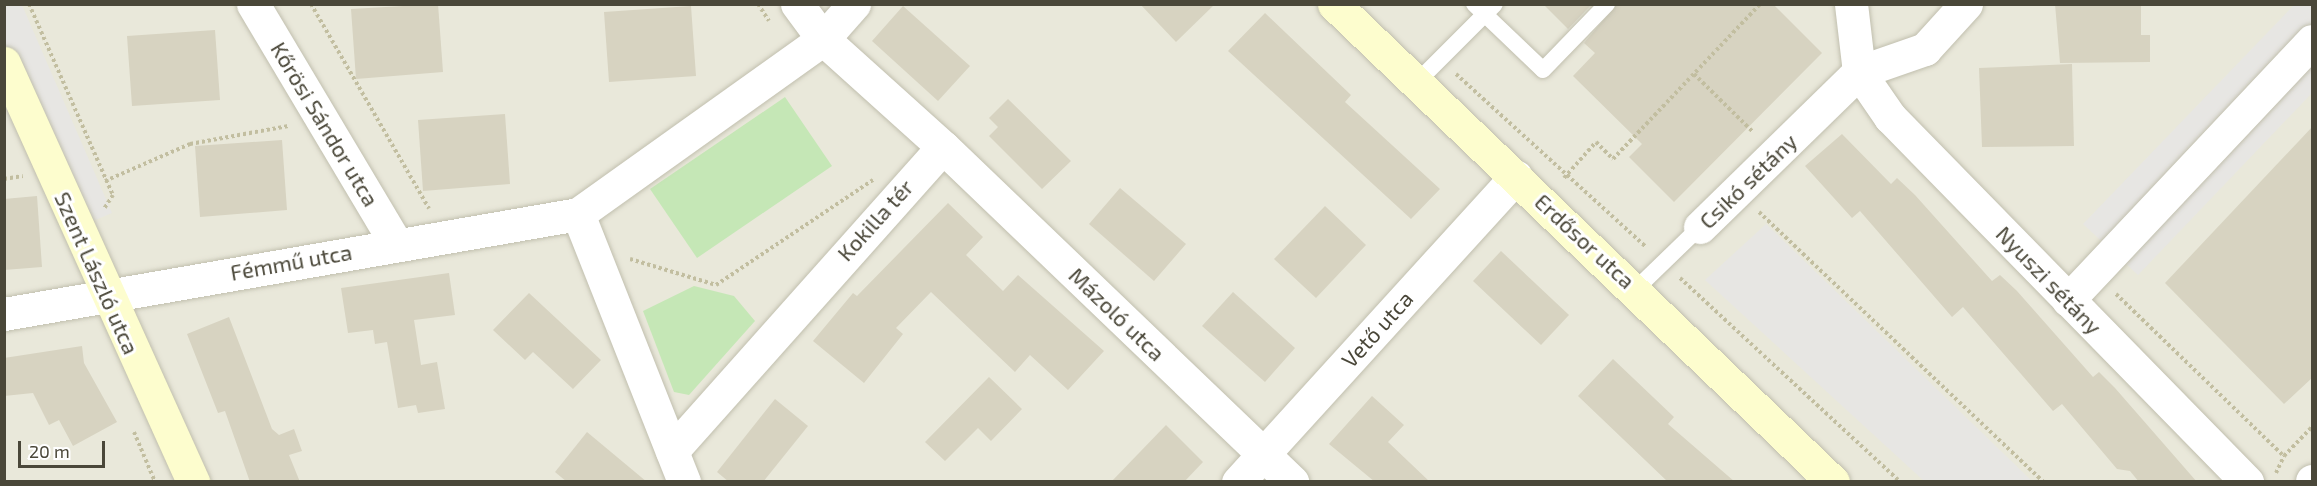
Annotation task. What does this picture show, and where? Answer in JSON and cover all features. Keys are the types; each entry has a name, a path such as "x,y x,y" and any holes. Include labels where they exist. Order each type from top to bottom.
{"street":[{"name":"Kőrösi Sándor utca","path":"253,4 396,244"},
{"path":"797,4 823,39 943,147"},
{"path":"684,482 578,214 823,39 855,4"},
{"name":"Erdősor utca","path":"1334,4 1636,289 1833,482"},
{"path":"1851,4 1859,72"},
{"name":"Csikó sétány","path":"1700,227 1859,72 1925,49 1966,4"},
{"path":"2068,300 2312,41"},
{"name":"Szent László utca","path":"4,63 105,296 193,482"},
{"name":"Nyuszi sétány","path":"1859,72 1890,117 2247,482"},
{"name":"Kokilla tér","path":"672,451 908,182 943,147"},
{"name":"Mázoló utca","path":"943,147 1292,482"},
{"name":"Vető utca","path":"1238,482 1516,176"},
{"name":"Fémmű utca","path":"4,314 578,214"}],"lane":[{"path":"1417,82 1441,60 1485,8 1543,70 1607,4"},
{"name":"Csikó sétány","path":"1636,289 1700,227"}],"path":[{"path":"29,4 112,195 100,216"},
{"path":"311,4 435,219"},
{"path":"1543,201 1596,142 1613,159 1760,4"},
{"path":"1441,60 1900,482"},
{"path":"1694,74 1776,153"},
{"path":"283,116 294,136"},
{"path":"105,182 190,144 288,126"},
{"path":"591,247 716,285 866,179 908,182"},
{"path":"1737,191 2044,482"},
{"path":"2115,292 2284,456 2313,427"},
{"path":"132,429 155,482"}],"shaded area":[{"path":"4,5 22,5 112,213 76,228 5,64"},
{"path":"5,5 2312,5 2312,481 5,481"},
{"path":"2294,5 2312,5 2312,93 2138,275 2083,224"},
{"path":"1766,224 2032,481 1924,481 1705,280"}],"green space":[{"path":"785,97 832,166 697,258 650,189"},
{"path":"694,286 734,296 755,321 689,395 674,392 643,311"}],"building":[{"path":"438,4 443,72 356,79 351,9"},
{"path":"1140,4 1215,4 1176,42"},
{"path":"1543,4 1592,4 1568,29"},
{"path":"1617,4 1773,4 1822,53 1674,202 1629,157 1642,144 1573,76 1595,53 1584,43"},
{"path":"2055,4 2141,4 2141,35 2150,35 2150,62 2060,63"},
{"path":"691,6 696,76 609,82 604,12"},
{"path":"903,6 970,66 938,101 872,41"},
{"path":"1265,13 1351,95 1345,102 1440,189 1411,219 1228,51"},
{"path":"215,30 220,100 132,106 127,36"},
{"path":"2072,64 2074,146 1982,147 1979,68"},
{"path":"1008,99 1071,161 1042,189 989,136 998,127 989,118"},
{"path":"505,114 510,184 423,191 418,120"},
{"path":"2313,126 2313,377 2284,404 2165,283"},
{"path":"1842,134 1891,184 1897,178 1915,195 1992,281 2000,275 2017,291 2093,377 2099,372 2115,388 2197,482 2139,482 2130,471 2117,469 2062,404 2053,411 1963,307 1952,317 1860,211 1852,218 1805,166"},
{"path":"282,140 287,210 200,217 195,146"},
{"path":"1120,188 1186,244 1154,281 1089,224"},
{"path":"37,196 42,267 4,270 4,199"},
{"path":"948,203 983,237 966,255 1003,291 1018,275 1104,351 1068,390 1030,355 1015,372 931,292 896,328 903,334 864,383 813,341 853,293 857,296"},
{"path":"1325,206 1366,245 1316,298 1274,259"},
{"path":"1501,251 1569,315 1541,345 1473,281"},
{"path":"449,273 455,315 414,320 421,365 437,362 445,409 418,413 416,405 398,408 387,342 375,344 373,330 348,333 341,288"},
{"path":"1233,292 1295,348 1265,382 1202,326"},
{"path":"529,293 601,360 573,389 533,352 525,360 493,330"},
{"path":"229,317 272,429 279,435 294,429 302,451 289,455 300,482 250,482 225,411 218,413 187,334"},
{"path":"82,346 84,363 117,422 73,446 59,420 49,425 33,393 4,396 4,358"},
{"path":"1613,359 1674,417 1668,424 1735,482 1668,482 1578,396"},
{"path":"989,377 1022,409 991,441 978,428 945,461 925,442"},
{"path":"1372,396 1404,425 1388,442 1430,482 1375,482 1329,444"},
{"path":"775,399 808,426 763,482 729,482 717,472"},
{"path":"1166,425 1203,462 1184,482 1111,482"},
{"path":"587,432 647,482 567,482 555,472"}]}
